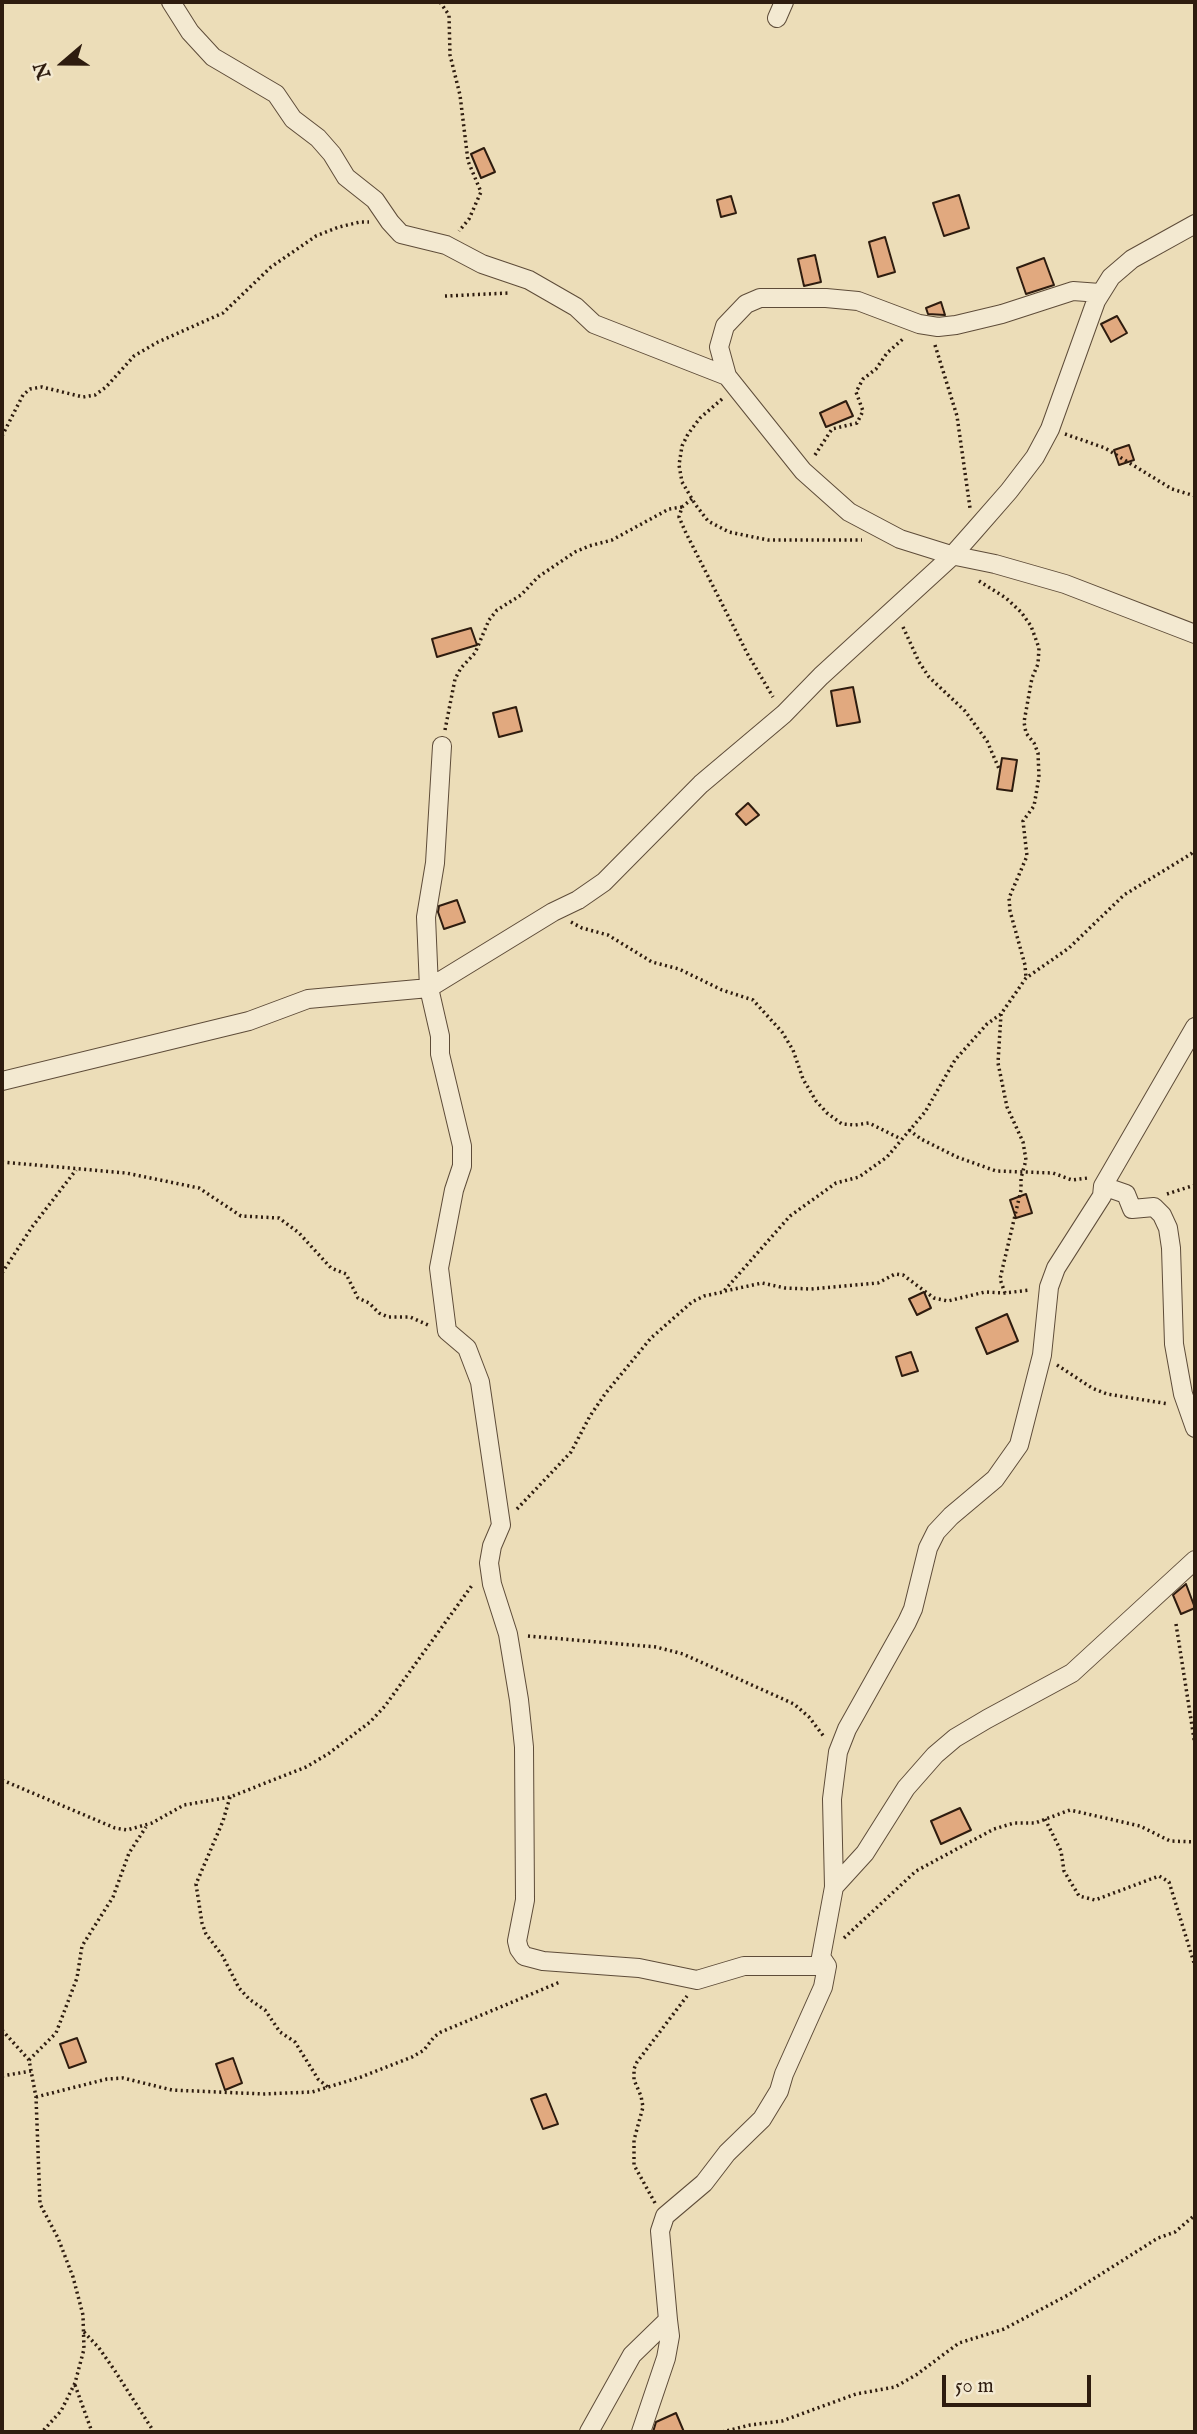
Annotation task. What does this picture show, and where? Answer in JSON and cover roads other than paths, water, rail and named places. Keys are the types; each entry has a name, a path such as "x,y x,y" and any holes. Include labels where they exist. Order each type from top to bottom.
{"street":[{"path":"170,2 190,32 213,57 276,94 293,119 318,138 332,154 346,177 376,200 401,234 446,245 482,264 529,280 576,307 594,324 727,376"},
{"path":"2,1081 249,1021 308,999 429,988 553,912 578,900 604,881 701,784 783,714 951,556 974,531 1035,457 1050,429 1100,293 1111,276 1132,259 1195,224"},
{"path":"1100,293 1073,291 1002,314 956,325 921,325 858,301 760,298 747,304 725,326 719,347 727,376 803,471 849,512 900,539 951,556 995,564 1065,583 1195,634"},
{"path":"442,746 435,863 426,917 429,988 440,1036 440,1054 462,1146 462,1166 443,1236 439,1268 447,1331 467,1349 480,1382 502,1525 492,1546 489,1563 492,1584 508,1634 524,1747 525,1900 517,1941 519,1949 523,1956 543,1961 626,1966 697,1980 744,1966 824,1961"},
{"path":"641,2432 666,2358 670,2336 660,2231 665,2216 704,2183 727,2153 762,2119 772,2105 822,1987 834,1887 832,1799 838,1752 866,1693 913,1609 928,1548 936,1532 995,1479 1019,1445 1042,1355 1049,1287 1056,1268 1068,1245 1102,1196 1102,1186 1195,1027"},
{"path":"1102,1186 1126,1194 1132,1209 1153,1208 1162,1214 1168,1228 1174,1344 1183,1394 1192,1422"},
{"path":"834,1887 865,1853 905,1788 935,1755 977,1725 1072,1673 1195,1560"},
{"path":"589,2432 632,2355 668,2320"}]}
